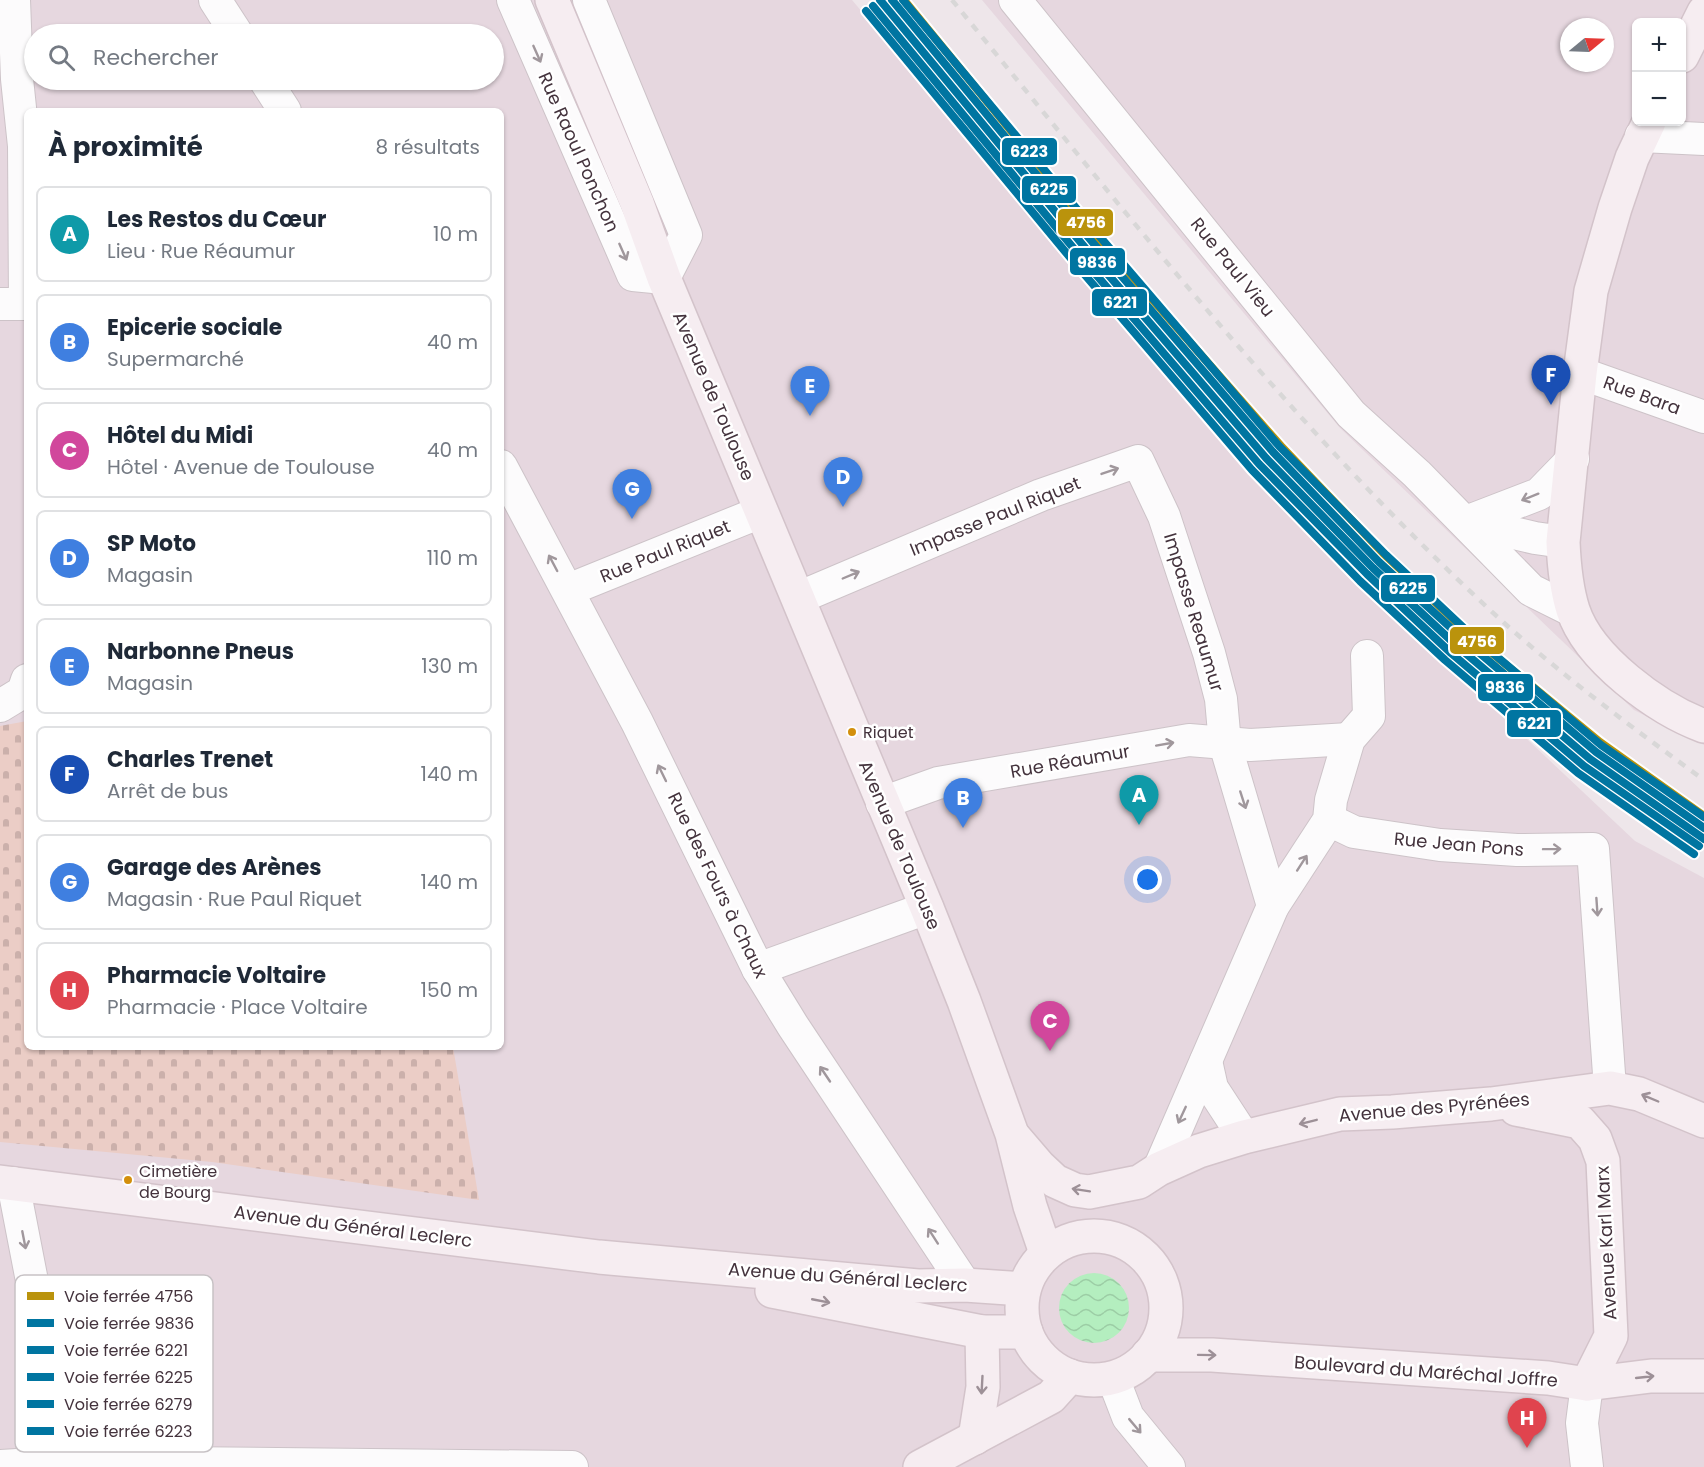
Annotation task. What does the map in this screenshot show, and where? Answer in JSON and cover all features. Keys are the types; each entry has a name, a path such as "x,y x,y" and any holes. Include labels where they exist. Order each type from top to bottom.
{"main road":[{"name":"Avenue de Toulouse","path":"552,0 637,203 664,278 964,1001 1012,1134 1030,1206 1046,1253"},
{"path":"1686,48 1704,12"},
{"path":"1645,129 1615,208 1592,291 1580,373 1563,554 1579,622 1605,658 1628,681 1671,711 1704,726"},
{"name":"Avenue des Pyrénées","path":"1012,1134 1055,1181 1075,1190 1089,1192 1149,1175 1199,1151 1244,1137 1340,1114 1491,1104 1610,1088 1639,1094 1704,1121"},
{"name":"Avenue Karl Marx","path":"1491,1104 1580,1122 1595,1139 1603,1161 1611,1336 1587,1384"},
{"path":"1086,1236 1149,1175"},
{"name":"Avenue du Général Leclerc","path":"7,1182 599,1257 918,1286 964,1285 1024,1289"},
{"path":"1086,1236 1107,1237 1127,1244 1145,1256 1158,1274 1165,1294 1166,1316 1160,1336 1148,1355 1132,1369 1113,1378 1091,1380 1070,1376 1051,1366 1036,1351 1026,1332 1022,1310 1024,1289 1032,1269 1046,1253 1065,1242 1086,1236"},
{"name":"Avenue du Général Leclerc","path":"599,1257 982,1332 1026,1332"},
{"path":"948,1456 983,1387 982,1332"},
{"name":"Boulevard du Maréchal Joffre","path":"1148,1355 1212,1355 1548,1378 1587,1384 1651,1376 1704,1376"},
{"path":"948,1456 1051,1397 1070,1376"}],"street":[{"path":"14,0 17,79 24,131"},
{"path":"215,0 231,24"},
{"name":"Rue Raoul Ponchon","path":"513,0 633,275 664,278"},
{"path":"589,0 686,236 664,278"},
{"name":"Rue Paul Vieu","path":"1015,0 1352,414 1466,522 1531,590 1579,622"},
{"path":"271,90 283,108"},
{"path":"1645,129 1704,139"},
{"path":"12,304 24,169"},
{"name":"Rue Bara","path":"1580,373 1704,417"},
{"path":"1466,522 1539,494 1573,459"},
{"name":"Impasse Paul Riquet","path":"798,598 1041,495 1138,462 1164,516"},
{"name":"Rue des Fours à Chaux","path":"504,472 637,722 758,969 793,1026 964,1285"},
{"name":"Rue Paul Riquet","path":"568,590 761,512"},
{"name":"Impasse Reaumur","path":"1164,516 1209,653 1221,699 1225,744"},
{"path":"1466,522 1535,538 1563,554 1546,571 1515,573"},
{"path":"1149,1175 1206,1062 1273,906 1329,820 1331,800 1349,739 1369,716 1367,656"},
{"path":"0,706 22,692 24,687"},
{"name":"Rue Réaumur","path":"882,803 938,783 1189,740 1250,745 1349,739"},
{"path":"1225,744 1273,906"},
{"name":"Rue Jean Pons","path":"1329,820 1353,832 1440,845 1517,850 1593,849 1610,1088"},
{"path":"758,969 927,908"},
{"path":"1206,1062 1212,1088 1244,1137"},
{"path":"7,1182 27,1275"},
{"path":"1113,1378 1128,1417 1169,1467"},
{"path":"1587,1384 1582,1424 1587,1467"},
{"path":"0,1466 68,1464 572,1467"}],"shaded area":[{"path":"0,0 852,0 1281,507 1635,841 1704,878 1704,1467 0,1467"},
{"path":"982,0 1704,0 1704,745 1634,710 1340,428"}],"green space":[{"name":"Cimetière de Bourg","path":"24,722 24,1050 454,1050 479,1200 212,1162 0,1142 0,726"}],"water":[{"path":"1101,1273 1114,1279 1123,1288 1127,1294 1129,1308 1127,1322 1119,1333 1108,1341 1087,1343 1069,1333 1061,1322 1059,1301 1069,1283 1080,1275"}],"railway":[{"path":"952,0 1211,314 1346,466 1417,540 1541,655 1594,698 1704,780"}],"rail line":[{"name":"9836","path":"880,0 1087,250 1266,458 1373,568 1457,646 1590,759 1704,839"},
{"name":"6225","path":"892,0 1094,244 1273,452 1379,562 1463,639 1596,752 1704,828"},
{"name":"6223","path":"903,0 1101,238 1279,446 1386,555 1469,633 1601,745 1704,817"},
{"name":"4756","path":"904,0 1101,241 1281,446 1383,553 1470,635 1600,742 1704,816"},
{"name":"6221","path":"873,6 1080,256 1259,464 1367,574 1451,653 1584,766 1699,846"},
{"name":"6279","path":"866,11 1073,261 1252,470 1360,581 1445,660 1578,773 1694,854"}],"place":[{"name":"Charles Trenet","path":"1551,405"},
{"name":"Narbonne Pneus","path":"810,416"},
{"name":"SP Moto","path":"843,507"},
{"name":"Garage des Arènes","path":"632,519"},
{"name":"Riquet","path":"852,732"},
{"name":"Les Restos du Cœur","path":"1139,825"},
{"name":"Epicerie sociale","path":"963,828"},
{"name":"Hôtel du Midi","path":"1050,1051"},
{"name":"Cimetière de Bourg","path":"128,1180"},
{"name":"Pharmacie Voltaire","path":"1527,1448"}]}
